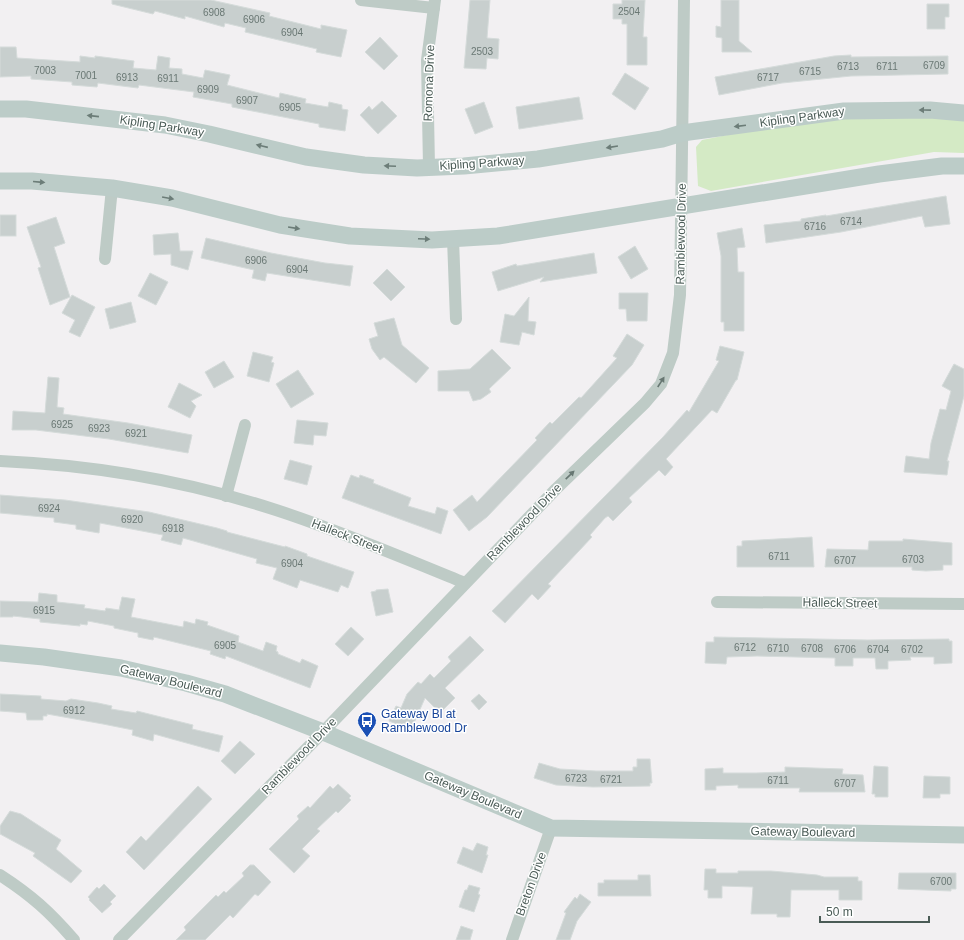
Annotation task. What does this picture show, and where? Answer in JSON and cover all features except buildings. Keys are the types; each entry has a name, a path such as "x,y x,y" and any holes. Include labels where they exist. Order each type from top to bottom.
{"street":[{"path":"361,0 434,4"},
{"name":"Ramblewood Drive","path":"119,940 323,732 556,488 645,403 661,384 670,364 677,334 680,295 684,0"},
{"name":"Romona Drive","path":"429,167 428,60 434,4"},
{"name":"Kipling Parkway","path":"0,109 26,109 165,125 306,157 364,165 429,167 464,166 538,159 662,139 682,133 844,111 930,110 964,113"},
{"path":"0,181 32,181 112,188 172,198 280,225 350,236 453,239 498,236 682,206 723,201 879,174 942,166 964,166"},
{"path":"105,259 112,188"},
{"path":"453,239 456,319"},
{"path":"226,496 245,425"},
{"name":"Halleck Street","path":"0,461 41,463 124,473 176,483 276,509 331,529 465,583"},
{"name":"Halleck Street","path":"717,602 964,604"},
{"name":"Gateway Boulevard","path":"0,653 44,656 90,663 186,683 260,706 551,828 964,835"},
{"name":"Breton Drive","path":"512,940 551,828"},
{"path":"0,875 37,901 74,940"}],"green space":[{"path":"845,117 964,118 964,153 934,152 711,191 698,186 696,147 702,140 768,127"}],"place":[{"name":"Gateway Bl at Ramblewood Dr","path":"367,738"}]}
